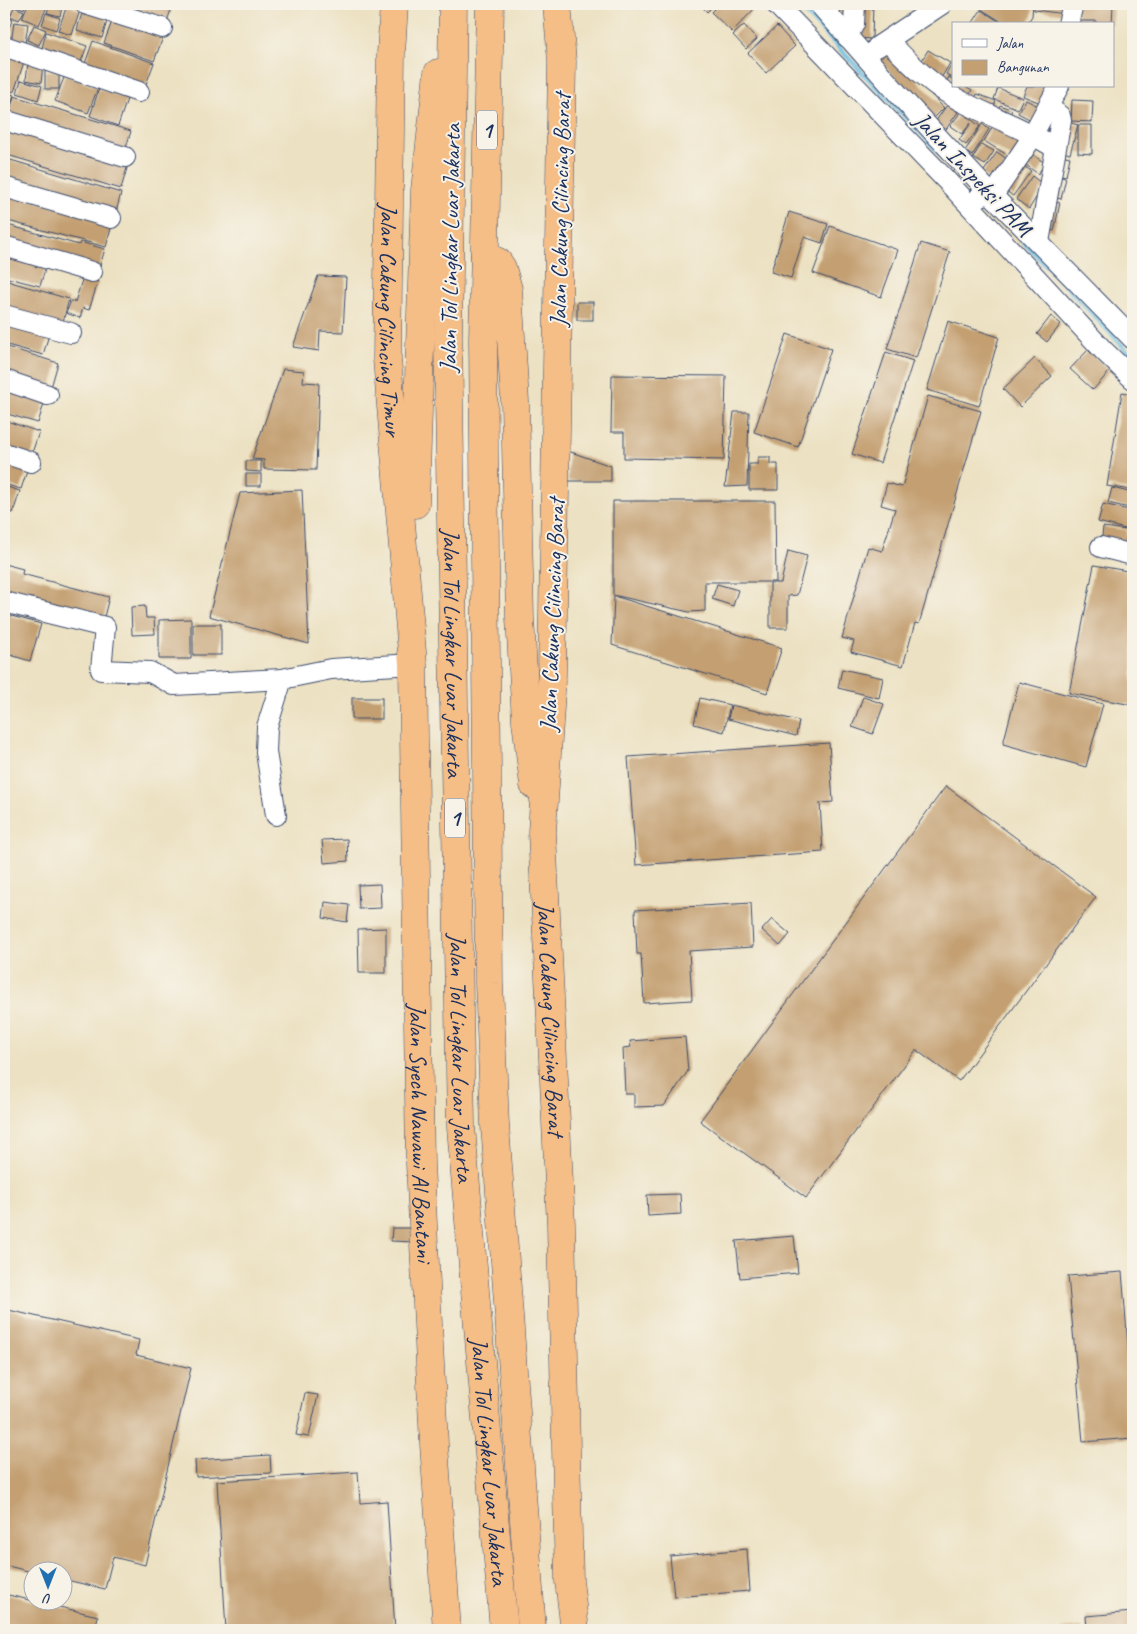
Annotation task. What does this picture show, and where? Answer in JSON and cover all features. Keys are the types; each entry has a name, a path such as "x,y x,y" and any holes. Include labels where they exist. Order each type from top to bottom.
{"highway":[{"name":"Jalan Cakung Cilincing Timur","path":"394,4 391,54 387,359 412,636"},
{"name":"Jalan Tol Lingkar Luar Jakarta","path":"490,4 483,350 489,983 495,1125 532,1630"},
{"name":"Jalan Cakung Cilincing Barat","path":"557,4 562,61 555,542 552,675 542,832 561,1225 569,1581 575,1630"},
{"path":"412,636 424,190 435,87 453,6"},
{"name":"Jalan Tol Lingkar Luar Jakarta","path":"453,6 448,347 461,1128 504,1630"},
{"path":"485,256 498,262 502,268 508,289 513,349 518,545 528,754 542,832"},
{"name":"Jalan Syech Nawawi Al Bantani","path":"412,636 420,1164 433,1436 447,1630"}],"street":[{"path":"85,4 162,28"},
{"name":"Jalan Inspeksi PAM","path":"776,4 851,60 946,180 978,199 1103,350 1133,379"},
{"path":"847,37 854,24 855,4"},
{"path":"851,60 888,41 942,4"},
{"path":"1068,22 1073,4"},
{"path":"823,5 847,37 851,60 978,199 1039,242 1133,339"},
{"path":"888,41 920,72 950,95 987,114 1034,134 1055,148"},
{"path":"4,46 139,92"},
{"path":"978,199 998,188 1034,134 1058,88"},
{"path":"1039,242 1061,120 1060,116 1049,107"},
{"path":"4,120 125,157"},
{"path":"4,187 111,218"},
{"path":"4,246 92,272"},
{"path":"4,315 71,333"},
{"path":"4,380 48,395"},
{"path":"4,453 31,462"},
{"path":"1101,547 1133,555"},
{"path":"4,602 104,627 101,670 150,672 174,685 282,679 331,669 413,664"},
{"path":"276,815 266,752 267,727 282,679"}],"building":[{"path":"4,4 11,4 8,14 4,12"},
{"path":"11,4 25,4 24,9"},
{"path":"28,4 48,4 39,25 22,18"},
{"path":"50,4 63,4 60,16 47,13"},
{"path":"122,4 173,4 165,27 120,11"},
{"path":"699,4 715,4 707,12"},
{"path":"719,4 754,4 757,6 732,32 711,12"},
{"path":"826,4 851,4 850,25"},
{"path":"856,4 873,4 872,39 855,38"},
{"path":"980,4 1033,4 1032,16 1028,22 1002,22 978,7"},
{"path":"1035,4 1067,4 1066,14 1034,10"},
{"path":"1075,4 1113,4 1112,22 1075,21"},
{"path":"67,5 80,10 72,35 58,31"},
{"path":"14,7 24,11 19,20 10,16"},
{"path":"83,10 108,18 102,38 77,30"},
{"path":"981,10 1000,22 973,22"},
{"path":"46,13 60,18 56,30 42,25"},
{"path":"4,14 13,19 4,38"},
{"path":"114,16 164,35 154,61 104,43"},
{"path":"14,22 28,24 25,44 11,43"},
{"path":"34,25 46,30 39,45 27,40"},
{"path":"744,25 757,39 746,49 733,35"},
{"path":"777,26 795,46 766,73 748,53"},
{"path":"46,32 87,46 79,67 41,52"},
{"path":"93,41 154,63 143,92 83,69"},
{"path":"886,47 944,108 934,118 876,57"},
{"path":"928,50 950,63 940,80 918,67"},
{"path":"4,54 24,62 14,92 4,88"},
{"path":"28,63 43,65 41,83 26,80"},
{"path":"952,63 952,77 946,74"},
{"path":"45,71 59,71 59,89 45,89"},
{"path":"65,75 98,88 88,113 55,101"},
{"path":"949,77 952,79 952,88 968,88 972,90 965,101 943,88"},
{"path":"21,80 42,86 38,100 17,93"},
{"path":"998,88 1023,98 1018,109 994,99"},
{"path":"1026,88 1049,88 1046,105 1023,96"},
{"path":"99,89 127,99 118,126 90,116"},
{"path":"4,91 14,95 6,119 4,118"},
{"path":"977,94 996,101 992,112 973,105"},
{"path":"14,96 131,131 124,155 7,120"},
{"path":"1026,100 1040,107 1033,121 1018,113"},
{"path":"1072,100 1093,101 1092,122 1071,121"},
{"path":"947,105 958,112 944,132 933,125"},
{"path":"1000,105 1012,110 1007,121 996,115"},
{"path":"961,112 980,126 966,145 959,140 971,123 962,134 950,126"},
{"path":"1065,121 1078,125 1070,154 1056,150"},
{"path":"995,123 1025,141 1014,159 984,141"},
{"path":"4,124 129,161 121,189 4,154"},
{"path":"982,124 989,129 972,156 965,151"},
{"path":"1078,125 1092,125 1092,154 1078,153"},
{"path":"981,144 994,151 985,165 973,158"},
{"path":"997,152 1007,159 998,184 982,174"},
{"path":"1029,152 1045,163 1038,174 1022,162"},
{"path":"1057,154 1070,157 1066,176 1053,173"},
{"path":"4,158 121,193 115,216 4,185"},
{"path":"1018,162 1031,171 1013,196 1001,187"},
{"path":"1053,175 1066,178 1061,199 1048,196"},
{"path":"1032,176 1044,185 1029,209 1016,199"},
{"path":"4,193 113,221 106,247 4,220"},
{"path":"1049,201 1060,203 1054,231 1043,228"},
{"path":"789,212 828,224 822,243 804,237 791,278 771,272"},
{"path":"4,224 79,245 80,242 105,249 99,269 4,241"},
{"path":"830,226 898,250 881,297 813,273"},
{"path":"921,243 950,252 916,358 887,349"},
{"path":"4,251 47,263 40,286 4,277"},
{"path":"318,276 346,277 343,332 320,331 319,351 293,347"},
{"path":"83,277 98,282 89,310 83,308 80,318 66,313 71,301 75,302"},
{"path":"4,280 69,299 62,326 4,310"},
{"path":"577,302 593,302 593,320 577,320"},
{"path":"1051,316 1061,324 1047,342 1037,334"},
{"path":"4,318 50,331 43,355 4,344"},
{"path":"948,321 999,337 979,406 927,390"},
{"path":"787,334 831,349 798,447 754,432"},
{"path":"4,346 58,363 50,391 4,378"},
{"path":"1088,350 1110,371 1093,390 1070,369"},
{"path":"886,352 913,361 880,463 852,454"},
{"path":"1035,358 1052,376 1020,407 1003,389"},
{"path":"283,369 304,371 303,382 319,383 316,470 264,469 264,460 252,459"},
{"path":"612,375 726,376 724,460 624,458 624,432 611,432"},
{"path":"4,385 46,397 38,423 4,413"},
{"path":"1122,392 1133,394 1133,476 1131,490 1107,486"},
{"path":"928,396 981,411 919,624 915,623 903,666 851,652 854,641 842,638 868,547 882,551 895,509 881,505 887,483 902,487"},
{"path":"734,412 749,412 747,486 725,487"},
{"path":"4,420 39,432 30,459 4,451"},
{"path":"568,451 611,466 611,481 568,481"},
{"path":"4,457 29,465 21,489 4,484"},
{"path":"758,457 770,457 770,464 778,464 778,490 749,490 749,464 758,464"},
{"path":"246,461 261,461 261,472 246,471"},
{"path":"246,474 261,474 261,486 246,486"},
{"path":"4,486 20,491 13,513 4,511"},
{"path":"1112,488 1133,493 1133,509 1108,503"},
{"path":"302,490 309,644 209,616 240,493"},
{"path":"613,501 775,501 776,582 705,582 705,611 689,612 613,595"},
{"path":"1103,504 1133,511 1133,531 1098,522"},
{"path":"1103,527 1127,530 1125,549 1101,546"},
{"path":"788,551 807,556 797,595 788,596 788,628 770,628 770,583 781,583"},
{"path":"4,564 23,569 22,574 109,597 102,625 4,602"},
{"path":"1094,565 1133,572 1132,705 1069,693"},
{"path":"717,584 738,590 733,606 712,599"},
{"path":"614,596 782,648 767,693 612,645"},
{"path":"145,606 146,618 154,618 155,634 132,635 131,607"},
{"path":"4,614 41,624 30,661 4,653"},
{"path":"191,619 191,659 159,659 159,620"},
{"path":"193,624 221,624 221,655 193,655"},
{"path":"842,669 883,678 879,698 838,688"},
{"path":"1019,682 1103,704 1086,767 1003,744"},
{"path":"863,697 884,704 873,734 852,727"},
{"path":"352,698 382,698 382,719 352,719"},
{"path":"700,698 730,705 724,732 694,724"},
{"path":"731,705 799,721 796,736 728,719"},
{"path":"829,743 833,802 820,803 823,852 636,865 628,757"},
{"path":"946,786 1096,897 959,1081 916,1050 806,1198 700,1121"},
{"path":"347,839 348,861 324,863 322,840"},
{"path":"380,884 381,908 359,909 358,885"},
{"path":"325,902 349,905 347,922 323,918"},
{"path":"751,903 753,947 689,951 692,1000 644,1003 641,954 637,954 635,910"},
{"path":"772,919 790,934 780,946 762,930"},
{"path":"386,928 386,973 359,973 358,929"},
{"path":"685,1037 688,1071 664,1106 634,1107 634,1094 625,1094 623,1048 631,1047 630,1041"},
{"path":"680,1194 681,1214 648,1216 647,1195"},
{"path":"392,1228 415,1228 414,1242 391,1241"},
{"path":"794,1236 798,1273 740,1278 736,1241"},
{"path":"1122,1272 1133,1407 1133,1438 1083,1442 1068,1276"},
{"path":"4,1309 139,1340 136,1355 191,1368 145,1565 113,1557 105,1589 72,1581 72,1562 22,1562 22,1570 4,1565"},
{"path":"305,1393 318,1395 309,1437 296,1435"},
{"path":"270,1455 271,1473 196,1477 195,1460"},
{"path":"358,1472 360,1503 387,1501 395,1630 226,1630 217,1481"},
{"path":"747,1549 750,1591 674,1597 670,1556"},
{"path":"4,1594 22,1598 22,1612 72,1612 72,1610 98,1616 95,1630 4,1630"},
{"path":"1133,1612 1133,1630 1087,1630 1086,1616"},
{"path":"1082,1627 1082,1630 1062,1630 1062,1629"}],"waterway":[{"path":"797,4 939,153"},
{"path":"1024,242 1133,357"}]}
